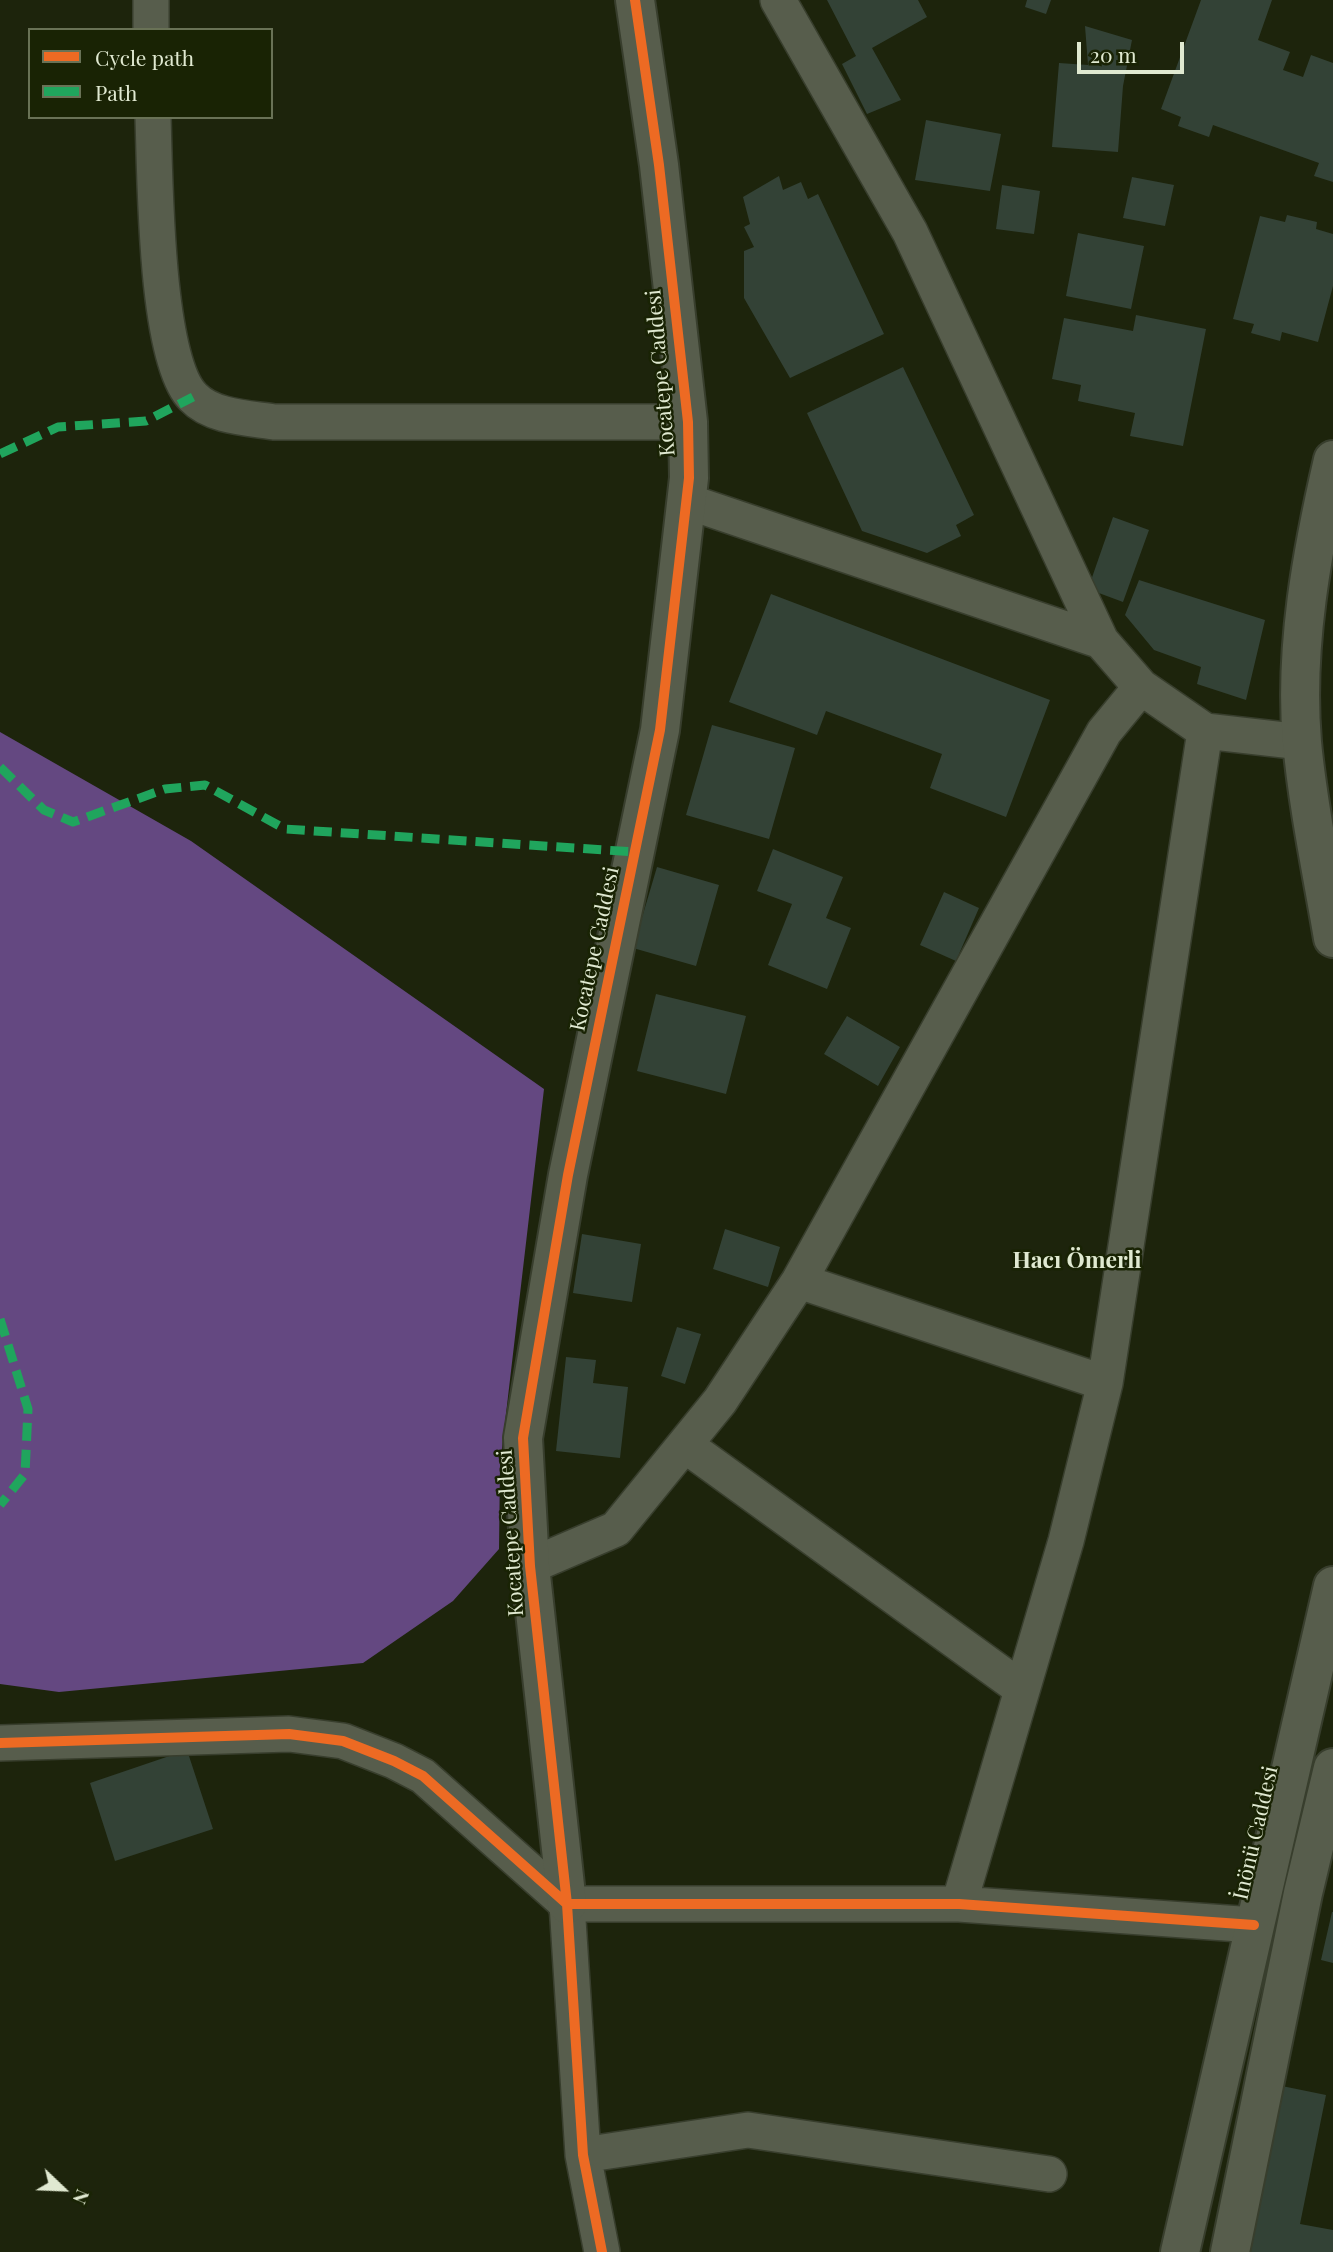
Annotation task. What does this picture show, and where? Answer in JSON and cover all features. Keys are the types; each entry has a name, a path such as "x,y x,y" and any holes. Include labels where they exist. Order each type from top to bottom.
{"street":[{"path":"151,0 151,28"},
{"name":"Kocatepe Caddesi","path":"567,1904 530,1566 523,1438 568,1175 660,730 686,501 688,422 659,166 635,0"},
{"path":"778,0 910,232 1101,641 1141,687 1205,731 1302,742"},
{"path":"153,119 162,278 175,368 193,397 225,414 274,422 688,422"},
{"path":"1333,460 1317,528 1302,659 1302,742 1333,937"},
{"path":"686,501 1101,641"},
{"path":"530,1566 616,1529 720,1401 799,1281 1104,732 1141,687"},
{"path":"959,1904 1066,1541 1105,1383 1205,731"},
{"path":"799,1281 1105,1383"},
{"path":"685,1445 1022,1689"},
{"name":"İnönü Caddesi","path":"1180,2252 1333,1586"},
{"path":"0,1743 289,1734 343,1741 394,1761 423,1776 567,1904 959,1904 1254,1925"},
{"path":"1230,2252 1303,1893 1333,1768"},
{"path":"567,1904 583,2155 602,2252"},
{"path":"583,2155 748,2130 1049,2174"}],"shaded area":[{"path":"0,732 191,841 544,1089 500,1465 499,1549 453,1601 363,1663 59,1692 0,1684"}],"building":[{"path":"827,0 918,0 927,17 872,48 901,100 867,114 842,64 856,56"},
{"path":"1027,0 1051,0 1046,14 1025,7"},
{"path":"1201,0 1272,0 1258,40 1290,52 1283,70 1303,77 1311,55 1333,63 1333,182 1314,176 1319,163 1213,125 1209,137 1178,126 1181,117 1161,109"},
{"path":"1085,26 1132,40 1123,86 1118,152 1052,147 1059,63 1088,65"},
{"path":"926,120 1001,134 990,191 915,180"},
{"path":"779,176 783,190 801,182 808,199 818,194 884,334 790,378 744,298 744,251 754,247 744,227 750,224 743,197"},
{"path":"1132,177 1174,185 1165,226 1123,218"},
{"path":"1002,185 1040,191 1034,234 996,229"},
{"path":"1287,215 1317,222 1316,229 1333,234 1333,286 1318,342 1282,332 1280,341 1251,333 1254,324 1233,319 1260,216 1285,222"},
{"path":"1078,233 1144,246 1131,309 1066,296"},
{"path":"1136,315 1206,329 1183,446 1130,436 1135,413 1078,401 1081,385 1052,379 1064,318 1133,331"},
{"path":"903,367 974,515 956,525 961,536 927,553 862,531 807,413"},
{"path":"1113,517 1149,530 1123,602 1088,589"},
{"path":"1139,580 1265,620 1246,700 1197,684 1201,667 1154,650 1125,615"},
{"path":"771,594 1050,700 1006,817 930,788 942,754 826,711 817,735 729,702"},
{"path":"712,725 795,748 769,839 686,815"},
{"path":"773,849 843,877 826,918 851,928 827,989 768,965 792,904 757,891"},
{"path":"657,867 719,885 696,966 633,948"},
{"path":"944,892 979,908 956,961 920,945"},
{"path":"656,994 746,1016 726,1094 637,1071"},
{"path":"847,1016 900,1047 878,1086 824,1054"},
{"path":"725,1229 780,1247 768,1287 713,1269"},
{"path":"582,1234 641,1244 632,1302 573,1293"},
{"path":"677,1327 701,1334 685,1384 661,1376"},
{"path":"566,1357 596,1360 593,1383 628,1387 620,1458 556,1451"},
{"path":"187,1750 213,1829 115,1861 90,1783"},
{"path":"1333,1912 1333,1963 1321,1960"},
{"path":"1282,2086 1326,2095 1300,2224 1333,2230 1333,2252 1248,2252"}],"marked path":[{"path":"0,454 58,427 146,421 193,397"},
{"path":"0,767 44,810 73,822 165,789 205,785 285,829 635,852"},
{"path":"0,1319 28,1409 25,1474 0,1505"}],"cycle path":[{"path":"602,2252 583,2155 567,1904 530,1566 523,1438 568,1175 660,730 689,478 688,422 659,165 635,0"},
{"path":"0,1743 289,1734 343,1741 394,1761 423,1776 567,1904 959,1904 1254,1925"}],"district":[{"name":"Hacı Ömerli","path":"1077,1261"}]}
